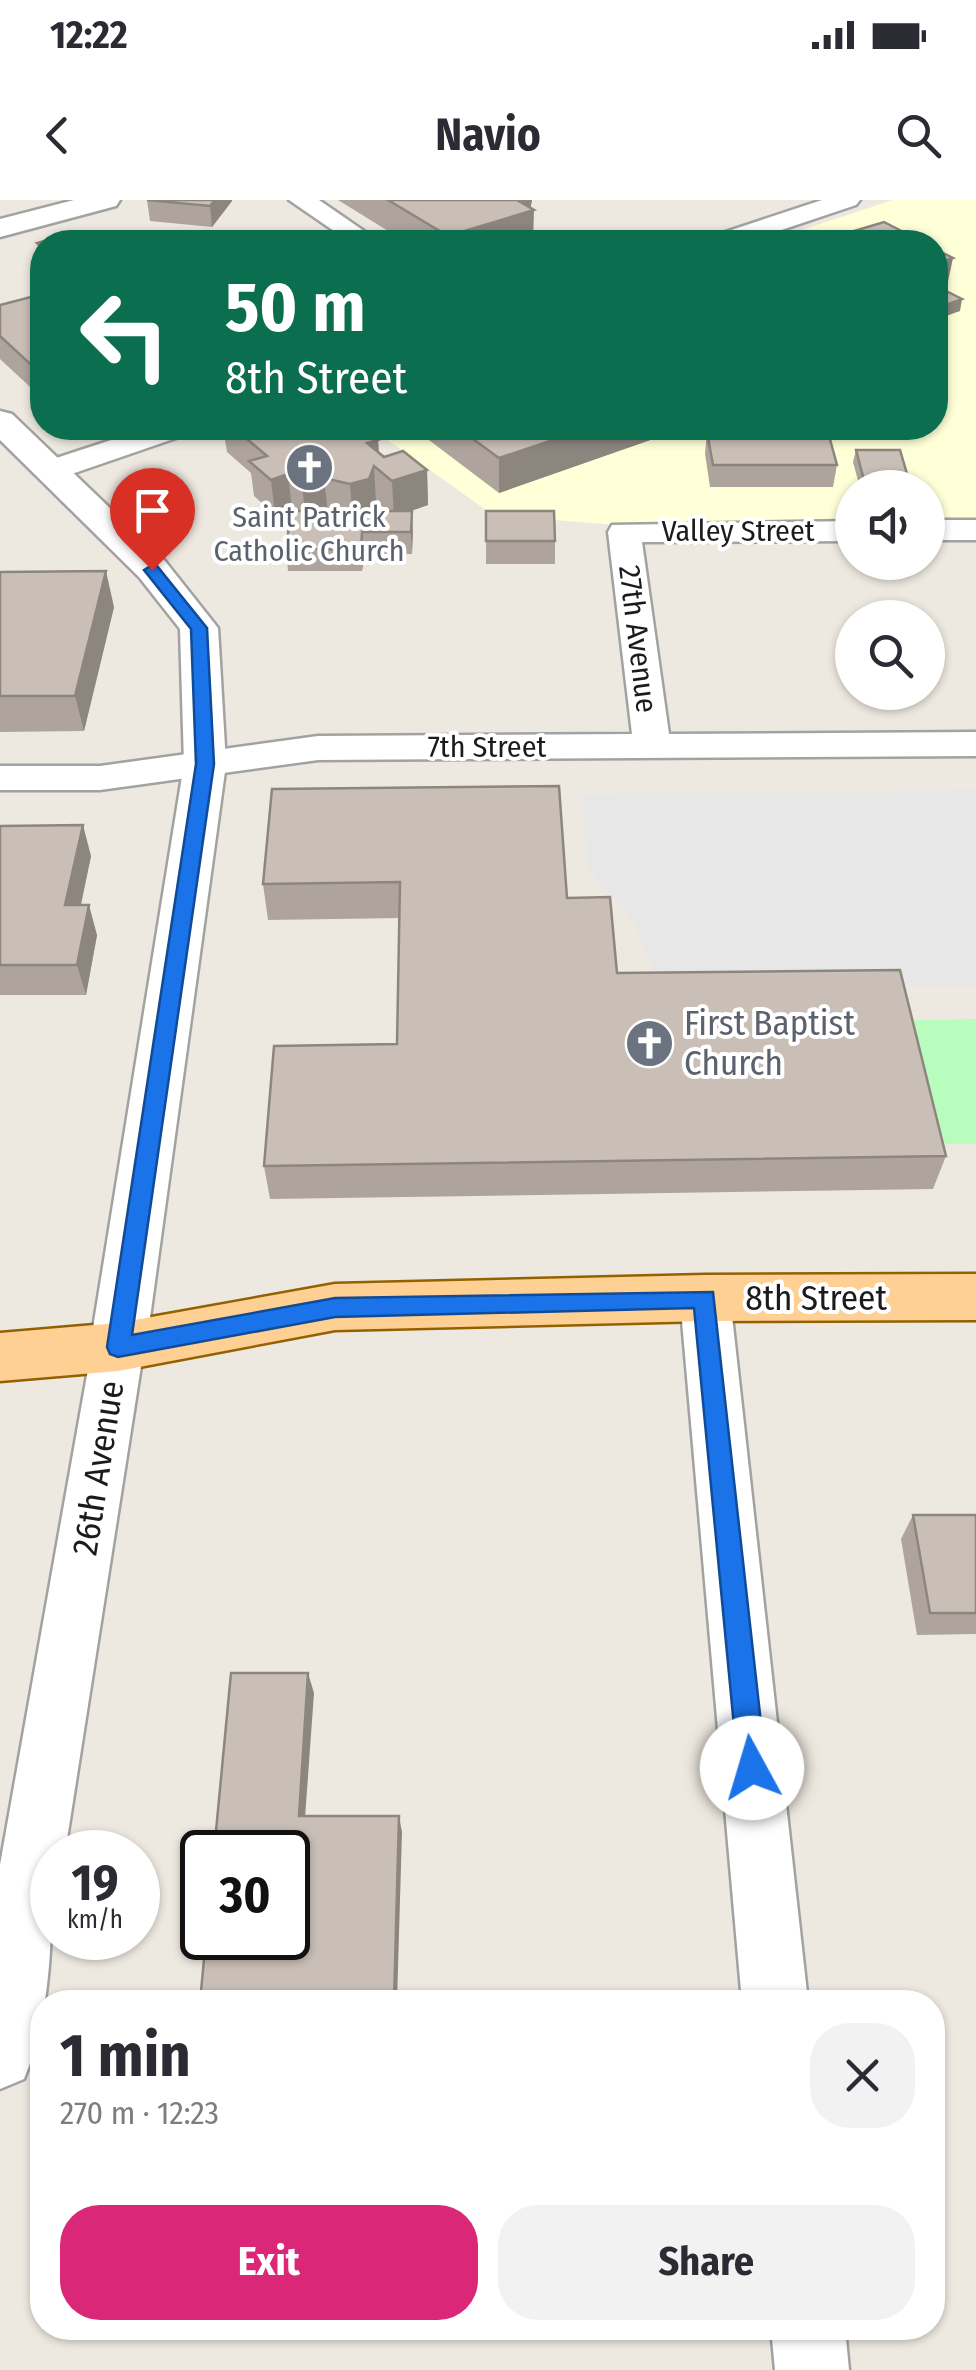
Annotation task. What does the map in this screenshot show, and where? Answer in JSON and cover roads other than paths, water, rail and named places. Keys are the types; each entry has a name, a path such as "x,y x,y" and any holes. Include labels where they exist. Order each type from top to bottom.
{"main road":[{"name":"8th Street","path":"0,1357 118,1347 335,1308 704,1298 976,1297"}],"street":[{"path":"0,228 106,200"},
{"path":"302,200 348,230"},
{"path":"758,230 847,200"},
{"name":"26th Avenue","path":"0,422 152,570 199,628 205,764 118,1347 0,2055"},
{"path":"52,470 141,440"},
{"path":"945,530 976,530"},
{"name":"Valley Street","path":"624,532 835,531"},
{"name":"27th Avenue","path":"624,532 652,745"},
{"name":"7th Street","path":"0,778 100,778 318,748 976,744"},
{"path":"704,1298 774,1990"},
{"path":"809,2340 812,2370"}],"place":[{"name":"Saint Patrick Catholic Church","path":"309,468"},
{"name":"First Baptist Church","path":"649,1043"}]}
